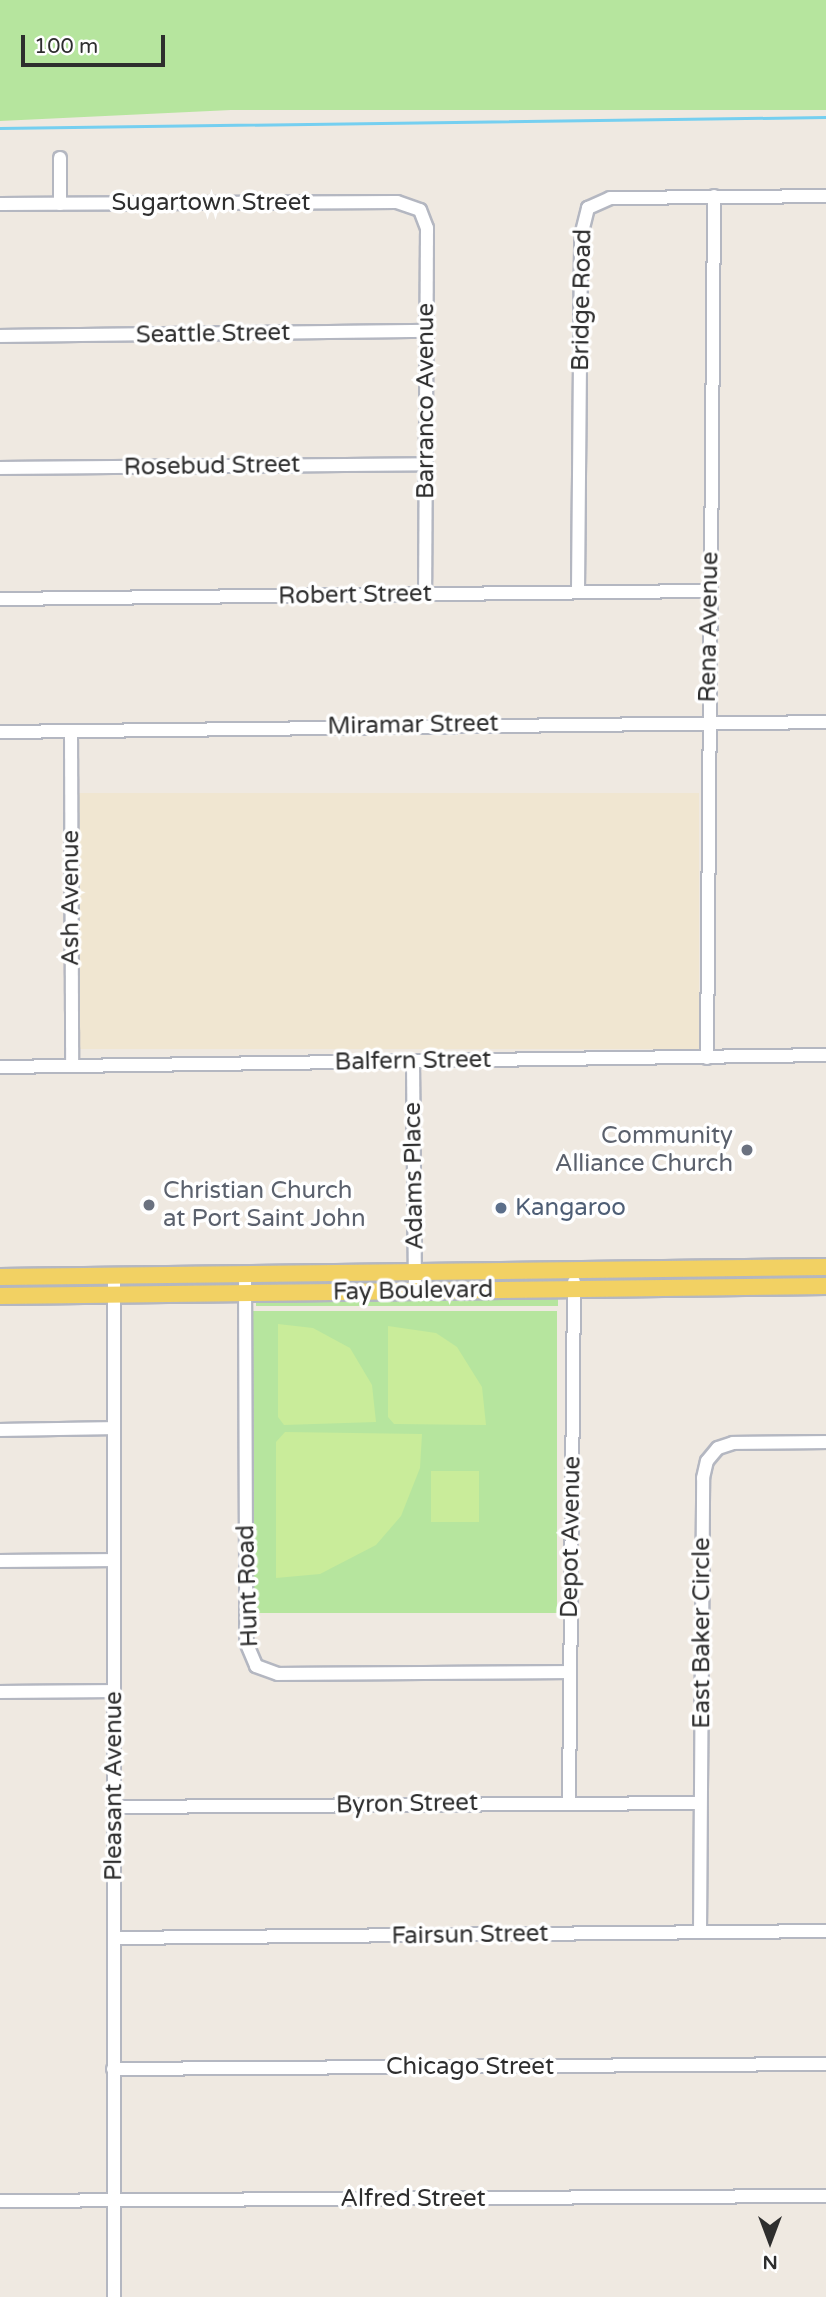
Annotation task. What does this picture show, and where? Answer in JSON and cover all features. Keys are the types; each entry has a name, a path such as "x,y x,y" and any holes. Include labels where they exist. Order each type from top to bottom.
{"main road":[{"name":"Fay Boulevard","path":"0,1277 826,1267"},
{"name":"Fay Boulevard","path":"0,1296 826,1286"}],"street":[{"path":"60,158 60,204"},
{"name":"Rena Avenue","path":"707,1058 714,196"},
{"name":"Bridge Road","path":"578,591 583,220 597,202 610,198 826,196"},
{"name":"Sugartown Street","path":"0,204 397,202 420,210"},
{"name":"Barranco Avenue","path":"420,210 427,228 425,594"},
{"name":"Seattle Street","path":"0,336 426,331"},
{"name":"Rosebud Street","path":"0,468 425,464"},
{"name":"Robert Street","path":"0,599 709,591"},
{"name":"Miramar Street","path":"0,732 708,721 826,722"},
{"name":"Ash Avenue","path":"71,730 72,1065"},
{"name":"Balfern Street","path":"0,1067 826,1055"},
{"name":"Adams Place","path":"413,1061 415,1291"},
{"name":"Depot Avenue","path":"569,1803 574,1271"},
{"name":"Hunt Road","path":"245,1274 246,1642 256,1666 278,1674 569,1672"},
{"name":"Pleasant Avenue","path":"114,1275 114,2297"},
{"path":"0,1430 113,1428"},
{"name":"East Baker Circle","path":"700,1932 703,1478 707,1461 718,1448 733,1443 826,1442"},
{"path":"0,1561 114,1560"},
{"path":"0,1692 113,1692"},
{"name":"Byron Street","path":"115,1808 700,1803"},
{"name":"Fairsun Street","path":"114,1938 826,1931"},
{"name":"Chicago Street","path":"113,2069 826,2064"},
{"name":"Alfred Street","path":"0,2201 826,2196"}],"shaded area":[{"path":"79,793 699,793 699,1049 79,1049"}],"green space":[{"path":"0,0 826,0 826,110 231,110 0,121"},
{"path":"558,1297 558,1306 256,1306 256,1299"},
{"path":"253,1311 557,1311 557,1613 253,1613"},
{"path":"278,1324 313,1328 350,1348 372,1385 376,1422 284,1425 278,1417"},
{"path":"388,1326 436,1333 457,1347 482,1387 486,1425 394,1424 388,1417"},
{"path":"285,1432 422,1434 420,1468 401,1516 376,1545 320,1574 276,1578 276,1442"},
{"path":"431,1471 479,1471 479,1522 431,1522"}],"waterway":[{"path":"0,128 826,117"}],"place":[{"name":"Community Alliance Church","path":"747,1150"},
{"name":"Christian Church at Port Saint John","path":"149,1205"},
{"name":"Kangaroo","path":"501,1208"}]}
